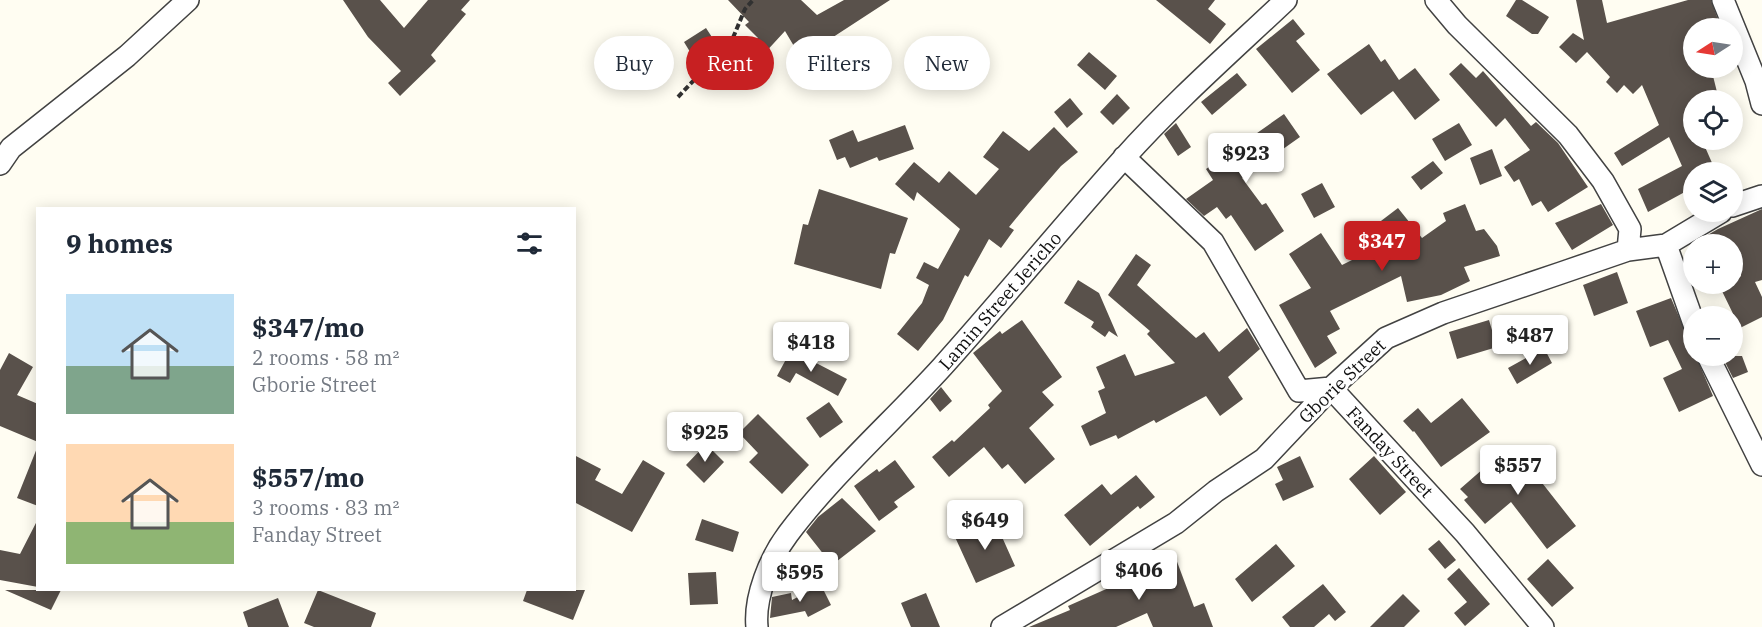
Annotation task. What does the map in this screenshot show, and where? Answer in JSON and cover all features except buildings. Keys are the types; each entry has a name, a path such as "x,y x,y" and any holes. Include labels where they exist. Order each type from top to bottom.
{"street":[{"path":"0,164 11,148 127,56 188,0"},
{"name":"Lamin Street Jericho","path":"757,627 756,615 770,565 787,535 833,480 898,416 1006,295 1124,157 1286,0"},
{"path":"1436,0 1457,26 1568,135 1603,181 1630,230 1628,250"},
{"path":"1724,0 1756,81 1762,104"},
{"path":"1124,157 1213,242 1299,391 1331,388"},
{"path":"1743,202 1762,196"},
{"name":"Gborie Street","path":"1002,627 1176,523 1216,490 1264,459 1331,388 1386,338 1443,313 1628,250 1666,245 1704,222"},
{"path":"1666,245 1688,306"},
{"path":"1713,366 1762,465"},
{"name":"Fanday Street","path":"1331,388 1466,533 1541,626"}],"path":[{"path":"678,97 732,40 745,9 753,0"}]}
